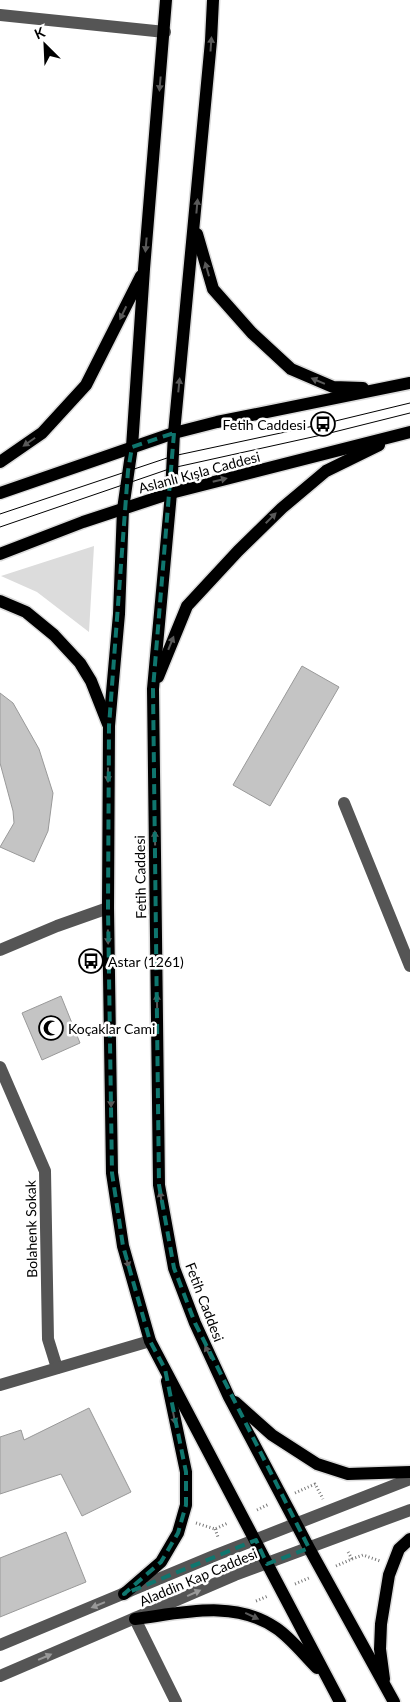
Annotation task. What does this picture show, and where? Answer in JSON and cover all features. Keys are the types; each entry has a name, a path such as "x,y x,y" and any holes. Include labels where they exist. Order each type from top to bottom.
{"main road":[{"path":"166,0 144,269 132,447 123,509 119,614 109,726 108,908 112,1173 123,1246 150,1341 340,1702"},
{"name":"Fetih Caddesi","path":"213,0 195,226 174,433 171,493 153,688 159,1184 174,1268 195,1323 229,1397 394,1702"},
{"path":"195,226 213,289 252,334 291,369 332,387 383,389"},
{"path":"0,462 42,433 86,384 144,269"},
{"path":"0,494 174,433 217,422 410,383"},
{"path":"153,688 187,606 238,551 282,508 326,472 405,433"},
{"name":"Aslanlı Kışla Caddesi","path":"0,554 83,522 171,493 405,433"},
{"path":"0,601 26,612 54,635 80,663 90,681 109,726"},
{"path":"124,1594 161,1562 178,1533 186,1505 186,1472 165,1369"},
{"path":"229,1397 272,1435 317,1464 348,1474 410,1472"},
{"path":"385,1686 380,1649 382,1614 389,1575 400,1549 410,1539"},
{"path":"135,1619 184,1612 223,1610 243,1612 276,1628 329,1681"}],"street":[{"path":"0,15 164,32"},
{"path":"344,803 410,966"},
{"path":"0,950 57,926 108,908"},
{"name":"Bolahenk Sokak","path":"0,1067 45,1171 48,1339 57,1368"},
{"path":"0,1385 150,1341"},
{"name":"Aladdin Kap Caddesi","path":"0,1645 410,1479"},
{"name":"Aladdin Kap Caddesi","path":"0,1676 236,1575 410,1510"},
{"path":"135,1619 176,1702"}],"highlighted area":[{"path":"174,433 153,689 159,1185 174,1268 195,1323 309,1548 267,1564 256,1540 124,1594 161,1562 178,1533 186,1505 186,1472 165,1369 150,1341 123,1246 112,1173 108,908 109,726 128,471 132,447"}],"shaded area":[{"path":"94,546 89,632 37,592 1,576"}],"building":[{"path":"302,666 339,687 270,806 233,785"},
{"path":"0,693 13,703 39,749 53,793 48,831 34,862 0,847 14,823 13,811 0,763"},
{"name":"Koçaklar Cami","path":"61,996 80,1043 42,1060 22,1013"},
{"path":"89,1408 131,1492 82,1516 61,1474 0,1494 0,1437 21,1430 24,1440"},
{"path":"66,1532 86,1582 0,1617 0,1558"}],"tram line":[{"path":"0,514 173,456 323,424 410,403"},
{"path":"0,527 172,468 326,434 410,413"}],"place":[{"name":"Fetih Caddesi","path":"323,424"},
{"name":"Astar (1261)","path":"91,961"},
{"name":"Koçaklar Cami","path":"51,1028"}]}
